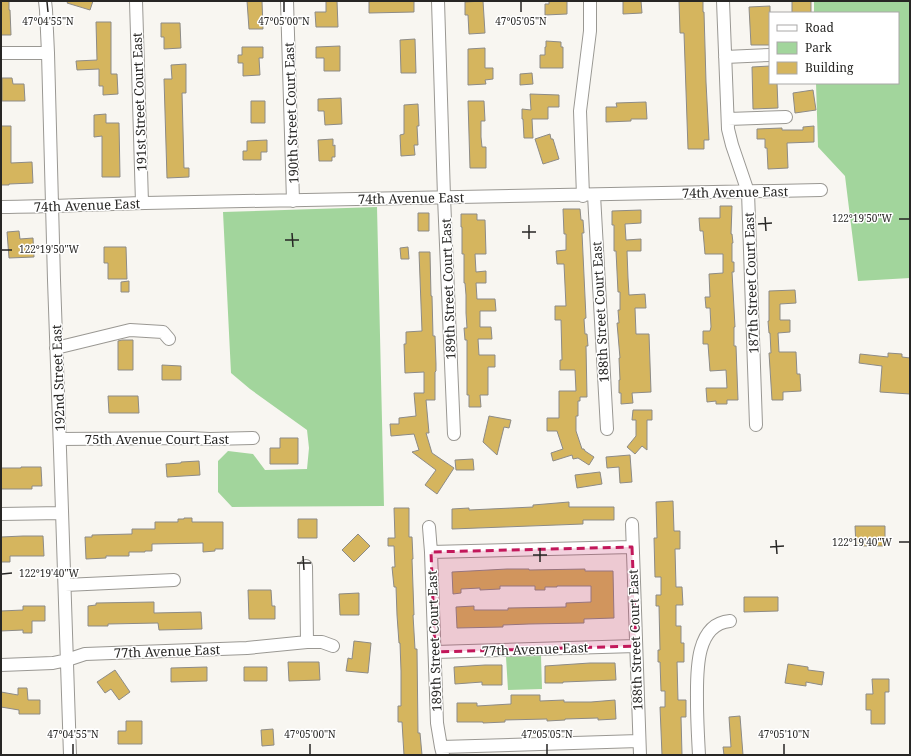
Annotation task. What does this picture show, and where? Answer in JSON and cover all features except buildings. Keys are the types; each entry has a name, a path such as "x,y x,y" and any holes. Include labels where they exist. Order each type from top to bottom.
{"street":[{"name":"192nd Street East","path":"45,1 48,53 56,348 70,755"},
{"name":"191st Street Court East","path":"136,1 142,203"},
{"name":"190th Street Court East","path":"287,1 293,201"},
{"name":"189th Street Court East","path":"438,1 444,197 454,434"},
{"name":"188th Street Court East","path":"590,1 590,31 580,111 607,429"},
{"name":"187th Street Court East","path":"723,1 728,129 748,192 756,425"},
{"path":"1,53 48,53"},
{"path":"725,57 769,55"},
{"path":"728,119 786,117"},
{"name":"74th Avenue East","path":"1,207 821,190"},
{"path":"56,348 130,330 163,332 169,339"},
{"name":"75th Avenue Court East","path":"60,439 190,438 210,440 253,438"},
{"path":"1,514 62,513"},
{"name":"188th Street Court East","path":"632,524 640,755"},
{"name":"189th Street Court East","path":"429,527 437,723 442,751"},
{"path":"431,552 632,547"},
{"path":"306,566 307,642"},
{"path":"65,585 174,580"},
{"path":"699,755 697,665 705,641 712,628 720,623 730,621"},
{"name":"77th Avenue East","path":"1,665 53,663 85,654 247,648 307,642 322,642 333,646"},
{"name":"77th Avenue East","path":"434,652 636,646"},
{"path":"442,751 639,741"}],"highlighted area":[{"path":"632,547 636,646 435,652 431,552"}],"green space":[{"path":"814,1 910,1 910,278 858,281 845,176 818,147 816,84 899,84 899,12 814,12"},
{"path":"377,207 384,506 232,507 218,492 218,461 228,451 253,454 265,470 307,469 309,448 307,430 250,389 231,373 223,212"},
{"path":"541,656 542,689 508,690 506,657"}]}
